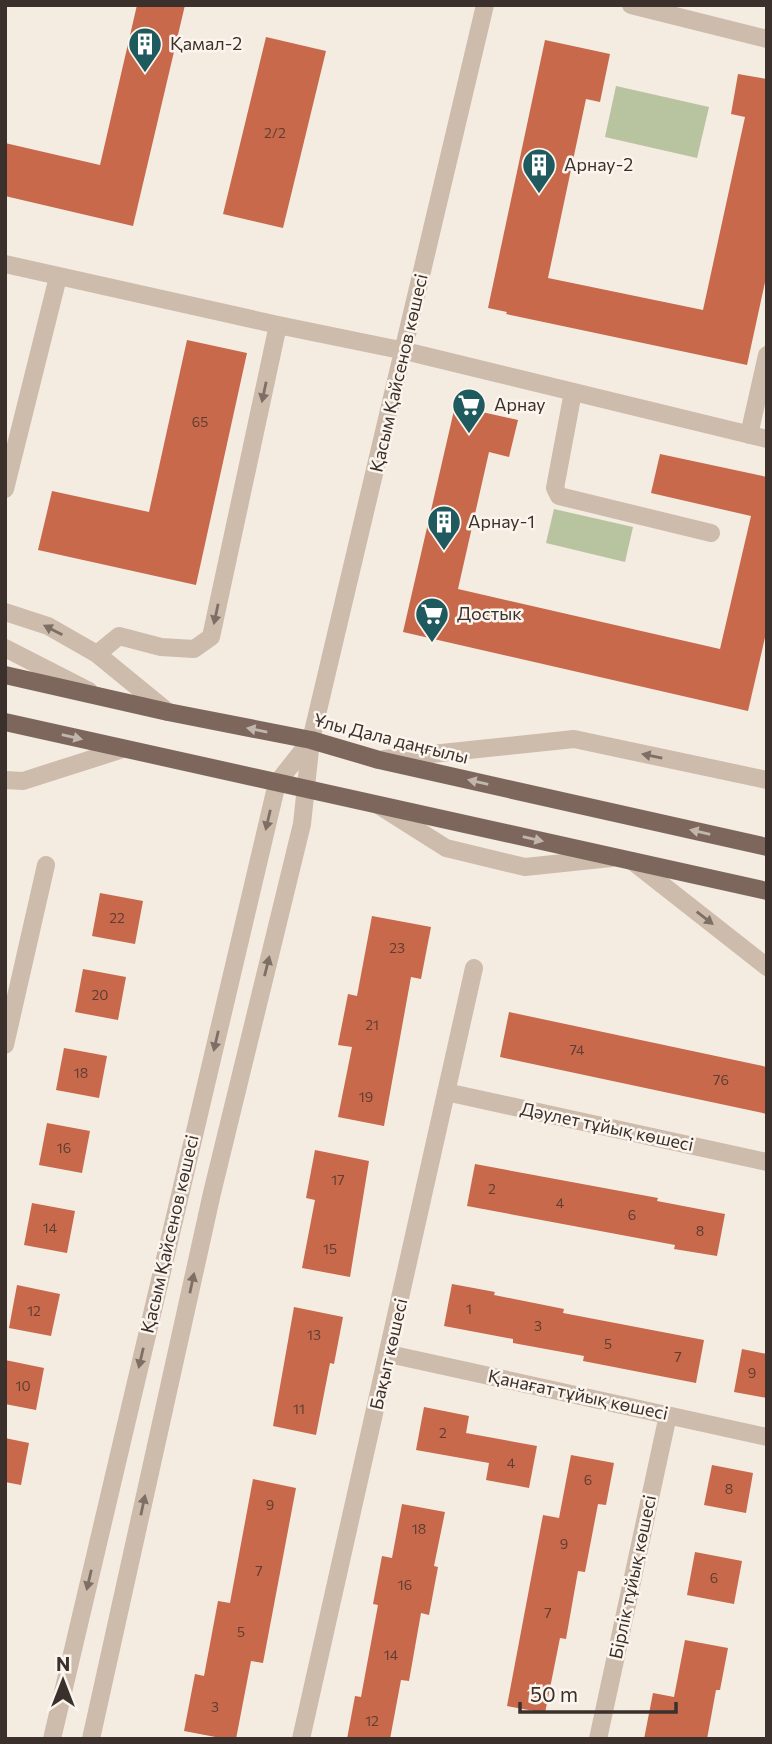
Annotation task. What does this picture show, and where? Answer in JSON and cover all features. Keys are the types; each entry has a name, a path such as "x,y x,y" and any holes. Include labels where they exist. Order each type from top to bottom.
{"main road":[{"name":"Ұлы Дала даңғылы","path":"5,675 168,712 311,740 379,760 767,847"},
{"path":"5,722 767,891"}],"street":[{"name":"Қасым Қайсенов көшесі","path":"91,1739 212,1193 302,824 311,740 485,5"},
{"path":"631,5 767,39"},
{"path":"5,264 405,351 758,437 767,355"},
{"path":"5,488 58,276"},
{"path":"97,654 119,636 160,647 194,649 211,637 278,325"},
{"path":"573,392 555,488 559,496 710,533"},
{"path":"5,612 48,626 97,654 168,712"},
{"path":"5,648 98,696"},
{"path":"379,760 575,739 767,780"},
{"name":"Қасым Қайсенов көшесі","path":"51,1739 276,783 311,740"},
{"path":"5,780 23,781 123,748"},
{"path":"375,803 446,848 525,867 624,859 767,967"},
{"path":"5,1045 11,990 46,865"},
{"name":"Бақыт көшесі","path":"301,1739 474,968"},
{"name":"Дәулет тұйық көшесі","path":"446,1092 767,1162"},
{"name":"Қанағат тұйық көшесі","path":"389,1354 767,1437"},
{"name":"Бірлік тұйық көшесі","path":"598,1739 668,1415"}],"green space":[{"path":"616,86 709,107 697,158 605,137"},
{"path":"554,509 633,527 625,562 546,543"}],"building":[{"name":"Қамал-2","path":"137,5 185,5 133,226 5,196 5,143 100,165"},
{"path":"266,37 326,51 283,228 223,214"},
{"name":"Арнау-2","path":"545,40 610,54 600,102 586,99 548,278 703,310 745,117 731,114 738,74 767,79 767,273 747,365 488,308"},
{"path":"187,340 247,353 196,585 38,550 52,491 149,512"},
{"name":"Арнау-1","path":"455,406 518,420 509,457 489,452 458,589 720,649 751,516 651,493 660,454 767,477 767,629 748,711 403,632"},
{"path":"100,893 143,901 135,944 92,936"},
{"path":"372,916 431,927 421,979 411,977 384,1126 338,1117 352,1047 338,1045 348,994 357,996"},
{"path":"83,969 126,977 118,1020 75,1012"},
{"path":"509,1012 767,1067 767,1114 500,1057"},
{"path":"64,1048 107,1056 99,1098 56,1090"},
{"path":"47,1123 90,1131 82,1173 39,1165"},
{"path":"315,1150 369,1161 350,1277 302,1268 315,1200 306,1198"},
{"path":"475,1164 658,1198 657,1201 725,1214 717,1256 674,1249 675,1245 467,1206"},
{"path":"32,1203 75,1211 67,1253 24,1245"},
{"path":"452,1284 564,1309 563,1313 704,1340 696,1383 583,1361 584,1356 513,1343 513,1339 444,1326"},
{"path":"17,1285 60,1294 51,1336 9,1328"},
{"path":"294,1307 343,1317 334,1364 330,1363 316,1435 273,1426"},
{"path":"742,1349 767,1354 767,1398 734,1392"},
{"path":"5,1360 44,1368 36,1410 5,1404"},
{"path":"424,1407 469,1416 466,1433 537,1446 529,1488 486,1480 489,1463 416,1450"},
{"path":"5,1438 29,1443 21,1485 5,1482"},
{"path":"571,1455 614,1463 606,1505 598,1504 585,1572 578,1571 566,1639 560,1638 545,1713 507,1706 543,1515 559,1518"},
{"path":"712,1465 753,1473 746,1513 704,1505"},
{"path":"253,1479 296,1488 263,1663 251,1661 236,1739 226,1739 184,1731 195,1674 204,1676 218,1601 230,1603"},
{"path":"402,1504 445,1512 434,1566 438,1567 429,1615 421,1613 409,1681 401,1680 390,1739 347,1739 355,1696 361,1697 378,1605 373,1604 382,1556 392,1558"},
{"path":"695,1552 742,1561 734,1604 687,1595"},
{"path":"685,1640 728,1648 720,1690 716,1690 707,1739 644,1739 653,1693 674,1697"}],"place":[{"name":"Қамал-2","path":"145,74"},
{"name":"Арнау-2","path":"539,195"},
{"name":"Арнау","path":"469,435"},
{"name":"Арнау-1","path":"444,552"},
{"name":"Достык","path":"432,644"}]}
